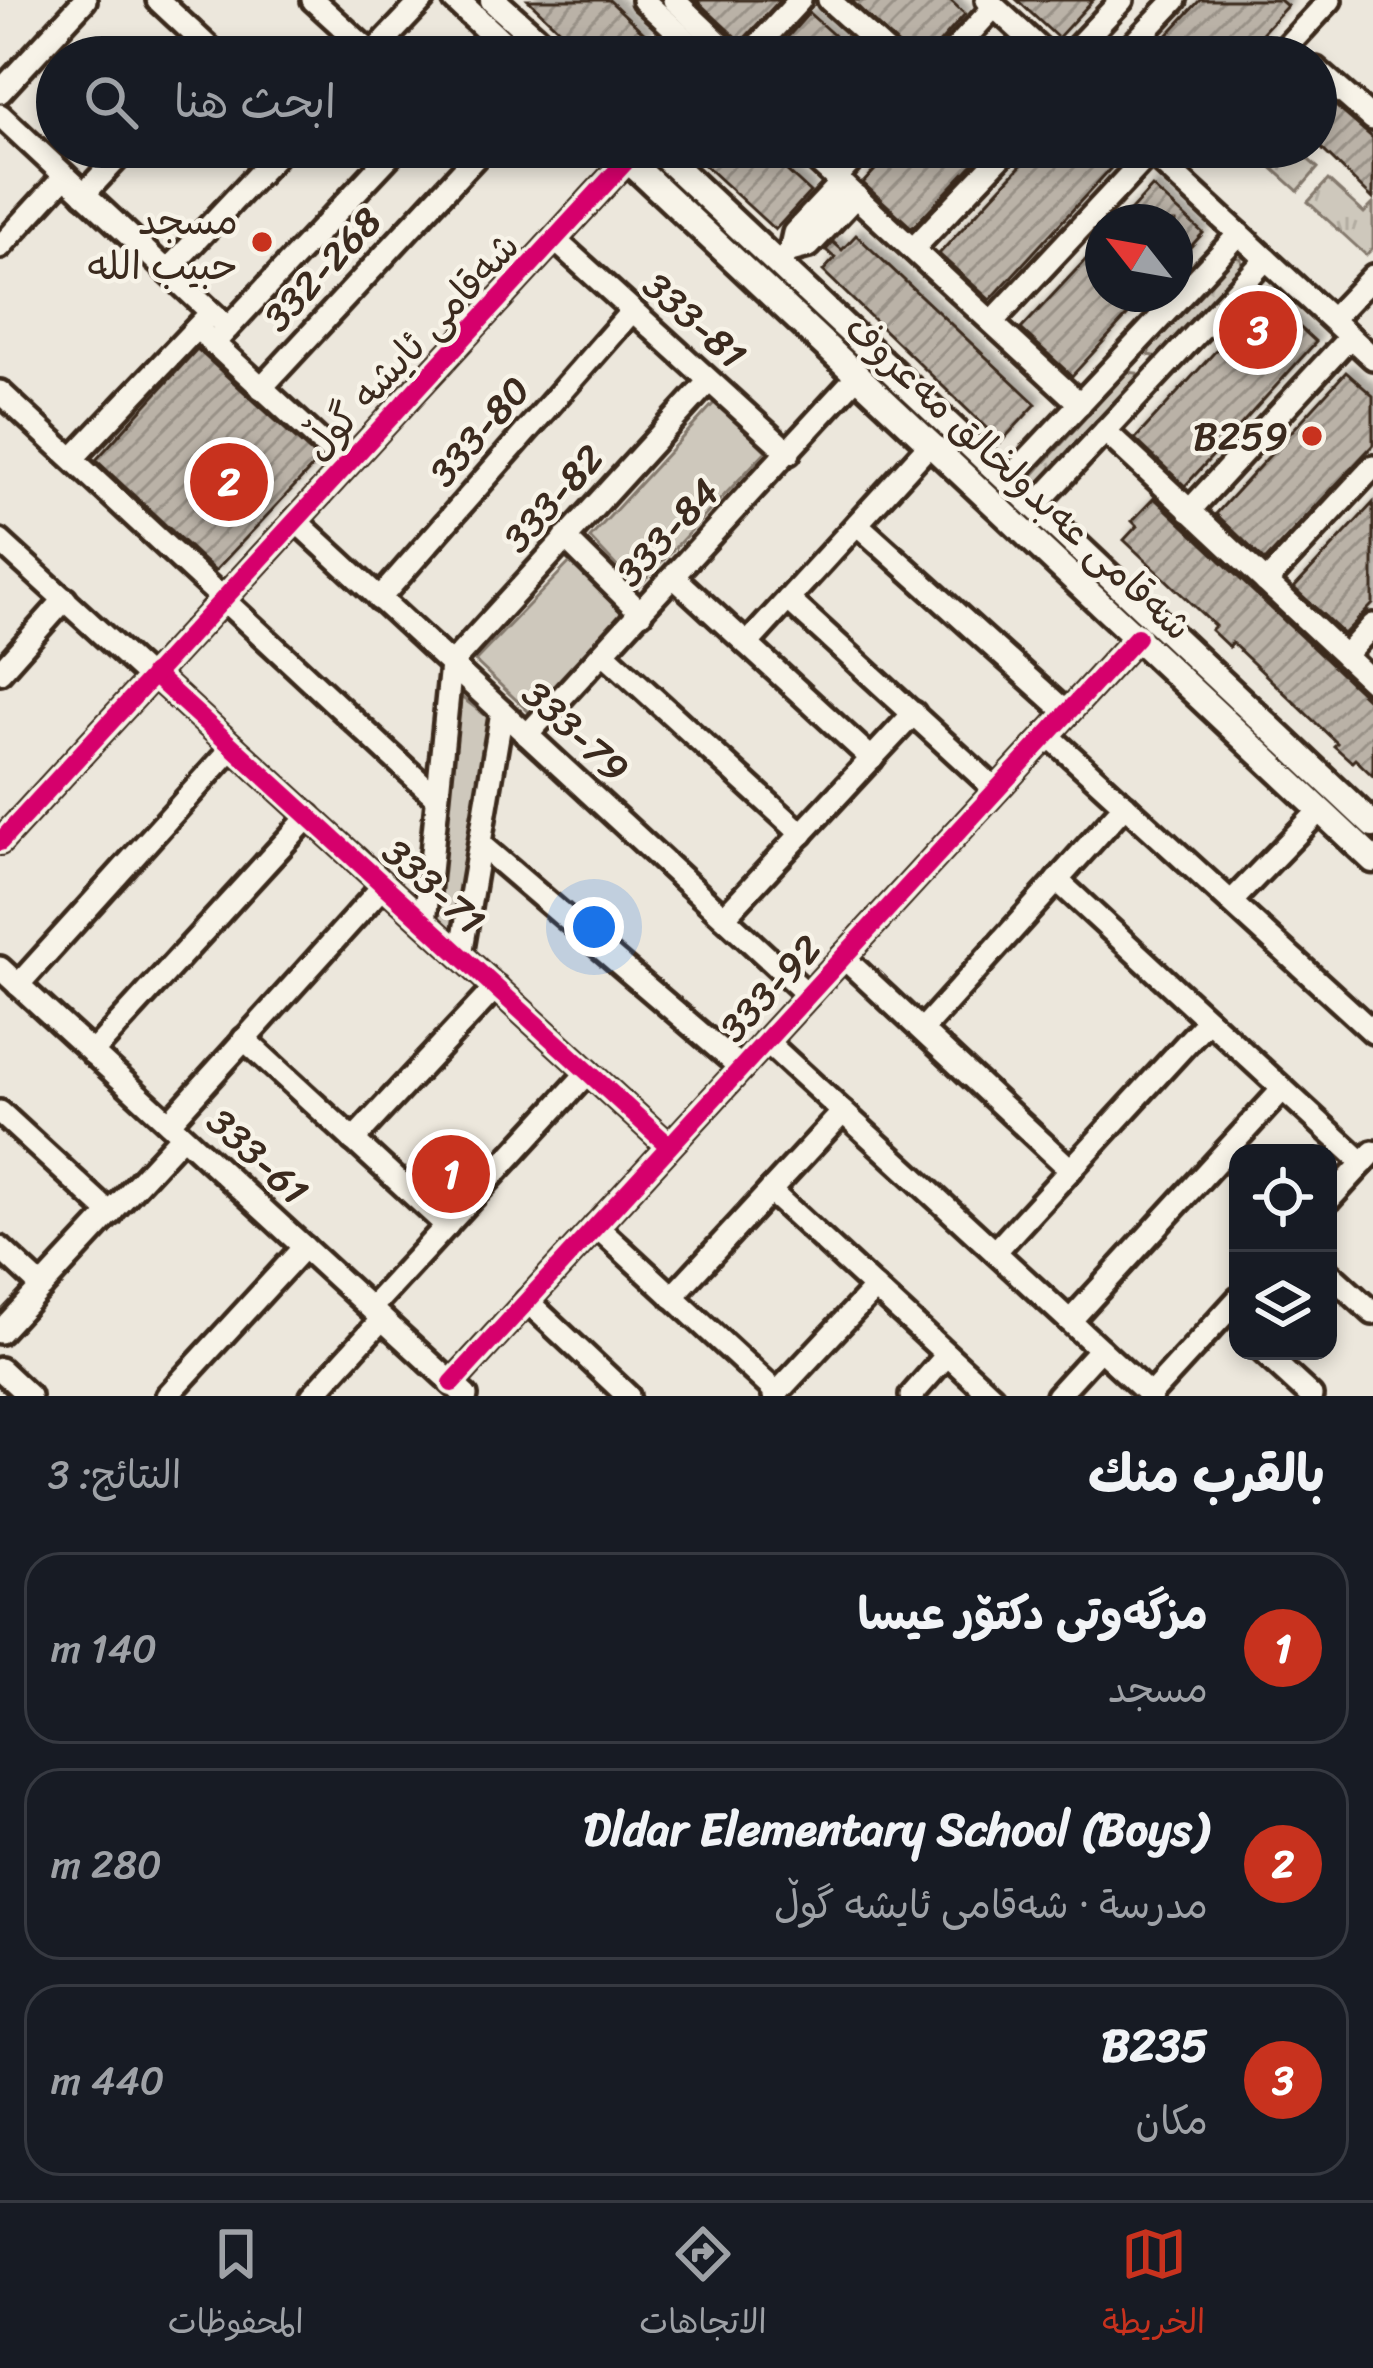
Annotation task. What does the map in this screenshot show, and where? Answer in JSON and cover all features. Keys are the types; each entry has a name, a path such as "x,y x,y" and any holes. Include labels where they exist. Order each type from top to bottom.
{"main road":[{"path":"456,0 486,36"},
{"path":"493,0 533,36"},
{"name":"شەقامی عەبدولخالق مەعروف","path":"637,168 1137,638 1373,824"},
{"name":"شەقامی عەبدولخالق مەعروف","path":"679,168 785,256 1263,739 1320,810 1373,860"},
{"path":"759,281 785,256"}],"street":[{"path":"52,36 85,0"},
{"path":"158,0 195,36"},
{"path":"313,0 350,36"},
{"path":"390,36 423,0"},
{"path":"643,0 681,36"},
{"path":"674,0 712,36"},
{"path":"767,36 800,0"},
{"path":"829,0 869,36"},
{"path":"1088,36 1122,0"},
{"path":"1141,36 1175,0"},
{"path":"964,36 990,3 1025,36"},
{"path":"1300,36 1318,4"},
{"path":"675,36 678,33"},
{"path":"0,92 36,53"},
{"path":"1337,87 1373,119"},
{"path":"0,115 36,149"},
{"path":"56,168 167,271 261,388 346,465"},
{"path":"84,194 108,168"},
{"path":"167,271 264,168"},
{"path":"73,458 377,168"},
{"name":"332-268","path":"261,388 465,168"},
{"name":"شەقامی ئایشە گوڵ","path":"0,842 554,239 609,168"},
{"path":"913,249 990,168"},
{"path":"992,322 1132,168"},
{"path":"1169,168 1373,358"},
{"path":"785,256 794,232 846,169 913,249 1080,404"},
{"path":"0,246 65,176"},
{"path":"1007,481 1239,234"},
{"name":"333-81","path":"554,239 789,453"},
{"path":"1034,506 1266,259"},
{"path":"1332,320 1373,276"},
{"name":"333-80","path":"380,598 632,311"},
{"path":"1189,511 1350,337"},
{"path":"1130,350 1157,376"},
{"name":"333-84","path":"527,735 858,375"},
{"name":"333-82","path":"451,664 709,381"},
{"path":"0,392 225,596 437,798"},
{"path":"1105,431 1373,682"},
{"path":"747,644 931,443"},
{"path":"1266,582 1373,467"},
{"name":"333-79","path":"295,520 808,995"},
{"path":"857,524 1067,713"},
{"path":"565,538 641,614"},
{"name":"333-71","path":"0,542 233,747 669,1146"},
{"path":"674,577 872,759"},
{"path":"0,672 65,599"},
{"path":"788,599 996,790"},
{"path":"1345,656 1370,636"},
{"name":"333-92","path":"459,1389 527,1300 1137,638"},
{"path":"604,653 802,834"},
{"path":"425,922 451,664"},
{"path":"461,956 502,712"},
{"path":"724,917 914,713"},
{"path":"1047,734 1373,1032"},
{"path":"18,985 233,747"},
{"path":"922,1030 1125,805"},
{"path":"1231,902 1320,810"},
{"path":"92,1053 309,817"},
{"path":"482,846 741,1068"},
{"path":"1058,880 1283,1089 1368,1157 1337,1191"},
{"path":"0,1332 111,1214 244,1039 384,885"},
{"path":"843,957 1071,1170"},
{"name":"333-61","path":"0,968 459,1389"},
{"path":"353,1140 496,987"},
{"path":"995,1252 1208,1020"},
{"path":"244,1039 447,1226"},
{"path":"766,1041 1151,1395 1229,1319"},
{"path":"312,1396 447,1226 588,1072"},
{"path":"1070,1321 1283,1089"},
{"path":"0,1112 111,1214"},
{"path":"673,1297 843,1112"},
{"path":"770,1191 992,1396"},
{"path":"596,1226 776,1395 875,1288"},
{"path":"166,1396 304,1247"},
{"path":"0,1249 43,1287"},
{"path":"1337,1280 1372,1310"},
{"path":"527,1300 628,1396"},
{"path":"1057,1396 1100,1349"},
{"path":"910,1396 947,1354"},
{"path":"1272,1360 1311,1396"},
{"path":"0,1369 29,1396"}],"green space":[{"path":"1272,168 1318,168 1298,191"},
{"path":"1328,180 1364,213 1373,204 1373,248 1366,255 1308,202"},
{"path":"1232,257 1241,258 1242,267 1158,357 1149,355 1149,349 1182,312 1193,312 1193,300"},
{"path":"1127,372 1137,373 1138,381 1038,491 1027,482"},
{"path":"715,402 766,451 637,588 590,538"},
{"path":"574,558 629,611 530,713 475,661"},
{"path":"461,697 489,718 456,934 434,921"}],"building":[{"path":"528,0 609,0 646,35 645,36 566,36"},
{"path":"696,0 780,0 747,36 735,36"},
{"path":"851,0 950,0 965,14 946,36 888,36"},
{"path":"1017,0 1093,0 1056,36"},
{"path":"1200,0 1280,0 1287,6 1259,36 1167,36"},
{"path":"809,13 835,36 789,36"},
{"path":"1337,107 1373,138 1373,199 1337,164"},
{"path":"708,168 784,168 810,192 775,230"},
{"path":"877,168 969,168 912,228 863,183"},
{"path":"1019,168 1111,168 990,300 939,254"},
{"path":"1152,187 1171,204 1136,204"},
{"path":"1193,224 1203,233 1193,244"},
{"path":"856,235 1036,404 1001,442 823,271 835,258 826,250 833,242 842,250"},
{"path":"1085,260 1085,312 1131,312 1072,376 1021,329"},
{"path":"1266,296 1316,342 1185,486 1135,439"},
{"path":"197,349 319,460 215,571 96,460"},
{"path":"1346,372 1373,396 1373,445 1265,561 1216,514"},
{"path":"1154,498 1373,704 1373,776 1334,746 1337,743 1232,643 1229,647 1211,630 1215,626 1124,540 1137,526 1132,521"},
{"path":"1373,503 1373,604 1344,634 1294,588"}],"cycle path":[{"path":"0,842 620,168"},
{"path":"452,1383 1137,637"},
{"path":"153,674 669,1146"}],"place":[{"name":"مسجد حبيب الله","path":"262,242"},
{"name":"B235","path":"1258,330"},
{"name":"B259","path":"1312,436"},
{"name":"Dldar Elementary School (Boys)","path":"229,482"},
{"name":"مزگەوتی دکتۆر عیسا","path":"451,1174"}]}
